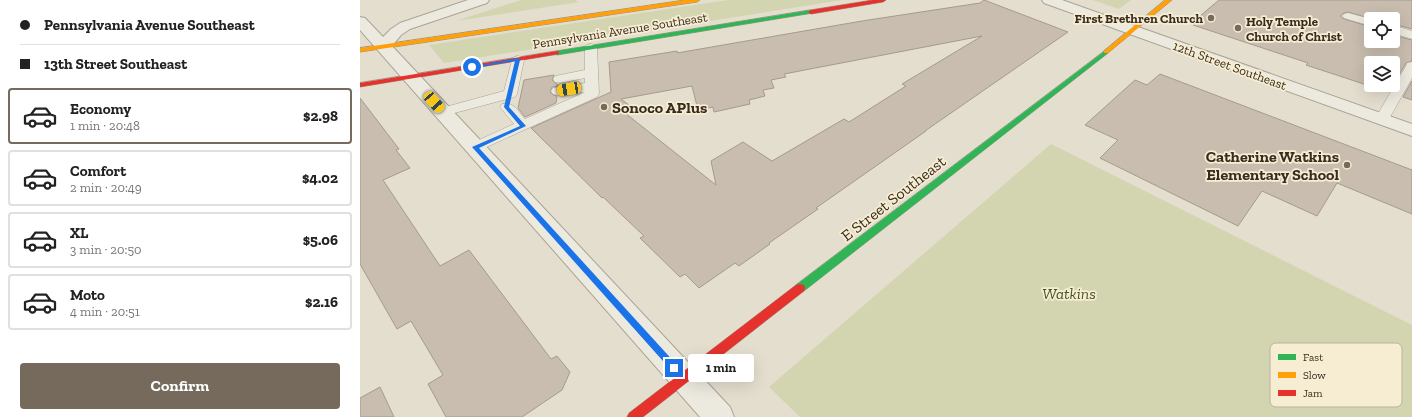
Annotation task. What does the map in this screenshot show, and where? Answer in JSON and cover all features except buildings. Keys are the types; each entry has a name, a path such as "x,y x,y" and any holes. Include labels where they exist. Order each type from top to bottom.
{"main road":[{"name":"Pennsylvania Avenue Southeast","path":"360,50 697,0"},
{"name":"Pennsylvania Avenue Southeast","path":"360,85 884,0"},
{"name":"E Street Southeast","path":"633,417 1133,30 1169,0"}],"street":[{"path":"384,46 396,32 410,24 482,0"},
{"name":"12th Street Southeast","path":"1049,0 1412,130"},
{"path":"360,21 719,417"}],"lane":[{"path":"1348,16 1364,21"},
{"path":"1400,31 1412,35"},
{"path":"475,147 592,94 591,48"},
{"path":"518,60 515,96 523,126"},
{"path":"1382,119 1412,66"},
{"path":"591,83 559,88 591,83"},
{"path":"443,112 515,96"}],"green space":[{"path":"521,0 575,0 579,2 456,21"},
{"path":"728,0 843,0 444,63 429,45"},
{"path":"1093,0 1131,0 1119,9"},
{"name":"Watkins","path":"1051,144 1412,325 1412,417 800,417 769,387"}],"traffic: fast":[{"path":"557,53 811,12"},
{"path":"800,288 1106,52"}],"traffic: slow":[{"path":"360,50 697,0"},
{"path":"1106,52 1169,0"}],"traffic: jam":[{"path":"811,12 883,0"},
{"path":"360,85 557,53"},
{"path":"633,417 800,288"}],"place":[{"name":"First Brethren Church","path":"1211,18"},
{"name":"Holy Temple Church of Christ","path":"1238,28"},
{"name":"Sonoco APlus","path":"604,107"},
{"name":"Catherine Watkins Elementary School","path":"1347,165"}],"route":[{"path":"472,67 518,60 507,107 523,126 475,147 674,368"}]}
